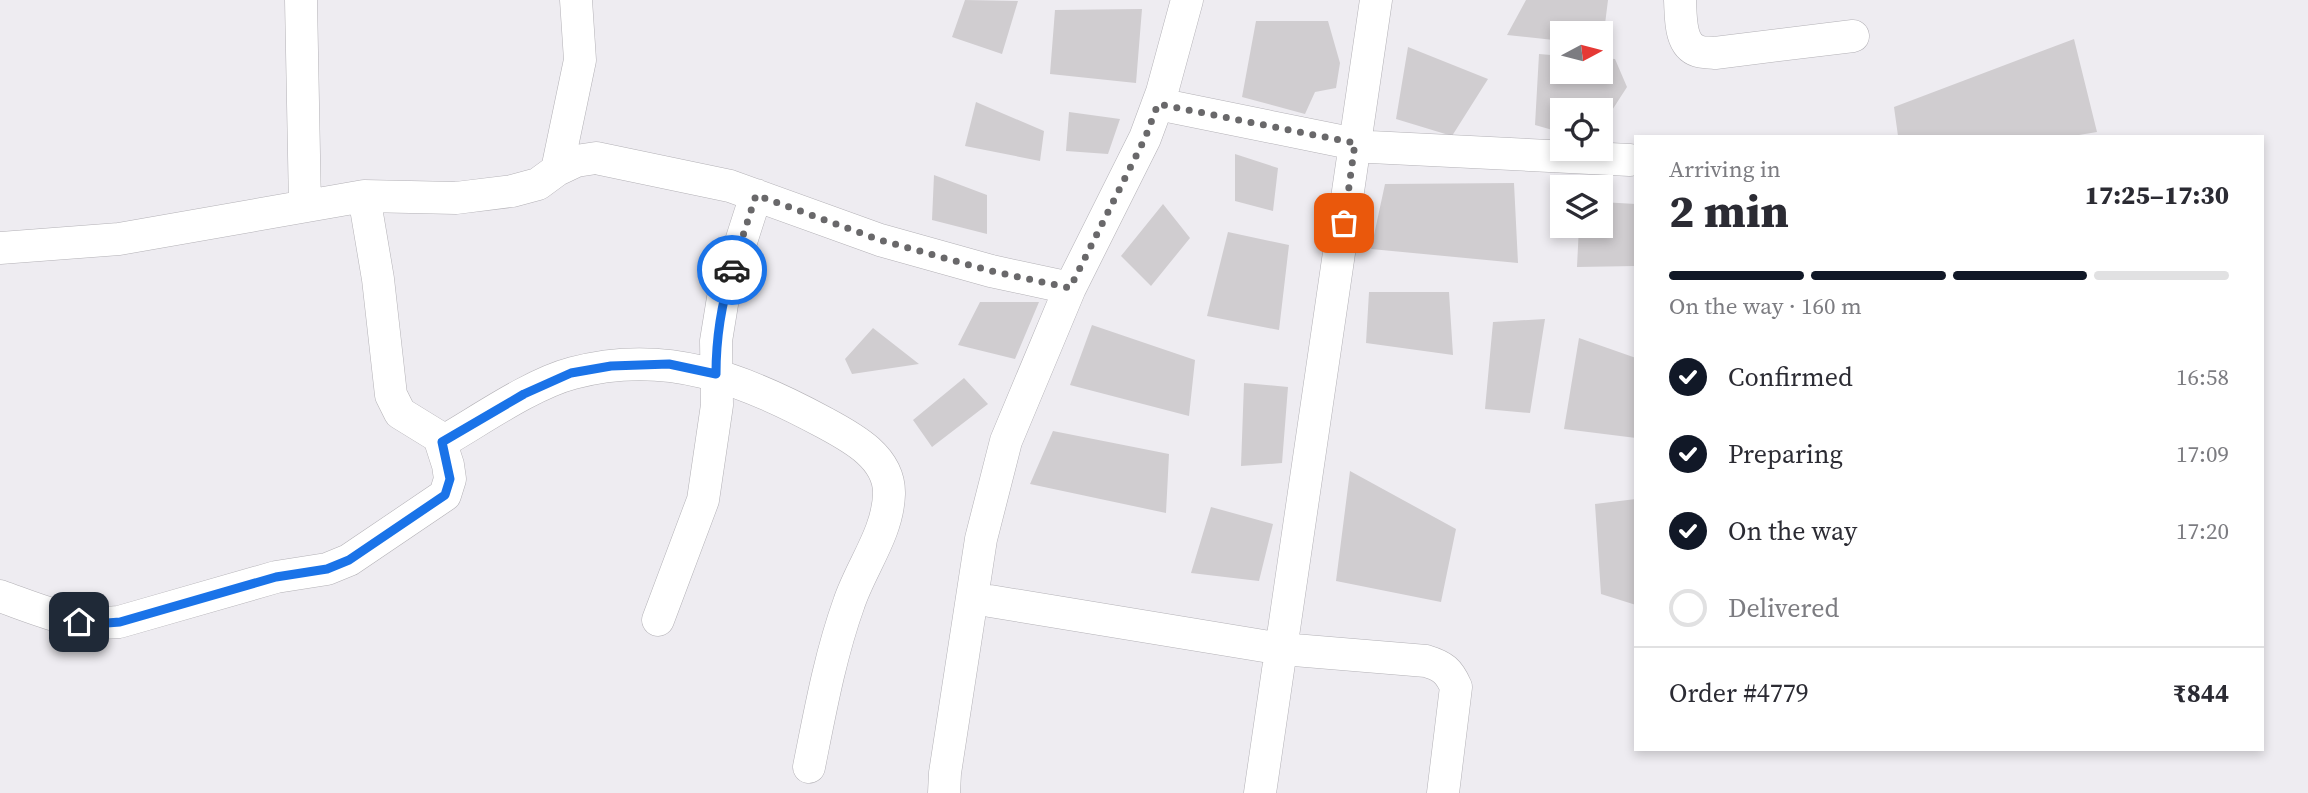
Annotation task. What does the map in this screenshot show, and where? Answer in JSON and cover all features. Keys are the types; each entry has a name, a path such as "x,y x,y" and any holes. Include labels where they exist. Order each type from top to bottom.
{"street":[{"path":"301,0 305,206"},
{"path":"556,170 580,60 576,0"},
{"path":"944,793 984,527 1006,441 1070,288 1145,138 1158,104 1187,0"},
{"path":"1260,793 1376,0"},
{"path":"1680,0 1682,30 1688,44 1697,51 1715,53 1853,36"},
{"path":"1158,104 1370,147 1630,160"},
{"path":"0,248 119,239 364,196 456,198 512,191 538,184 556,170 586,158 730,186 880,240 991,271 1070,288"},
{"path":"658,620 703,500 717,405 716,341 723,298 756,195"},
{"path":"0,596 64,620 94,624 120,622 276,577 327,569 349,560 445,495 450,479 442,442 432,431 400,413 394,404 364,196"},
{"path":"442,442 524,394 571,373 611,366 669,364 716,374 787,403 844,434 875,456 883,468 889,492 883,524 849,602 826,682 809,767"},
{"path":"990,601 1282,649 1426,662 1442,666 1456,687 1443,793"}],"building":[{"path":"965,0 1018,1 1002,54 952,37"},
{"path":"1526,0 1608,0 1605,21 1550,21 1550,40 1507,35"},
{"path":"1142,9 1136,83 1050,74 1055,10"},
{"path":"1256,21 1328,21 1340,63 1336,88 1315,92 1305,114 1242,97"},
{"path":"2074,39 2097,132 2079,135 1898,135 1894,107"},
{"path":"1408,47 1488,79 1452,136 1396,119"},
{"path":"1539,54 1550,55 1550,84 1614,84 1615,59 1627,87 1613,109 1613,98 1550,98 1550,129 1535,125"},
{"path":"976,102 1044,131 1040,161 965,146"},
{"path":"1069,112 1120,119 1108,154 1066,151"},
{"path":"1235,154 1278,168 1273,211 1235,201"},
{"path":"934,175 987,195 987,234 932,220"},
{"path":"1514,183 1518,263 1371,249 1385,184"},
{"path":"1613,203 1634,204 1634,266 1577,267 1578,238 1613,238"},
{"path":"1163,204 1190,238 1151,286 1121,256"},
{"path":"1228,232 1289,245 1279,330 1207,316"},
{"path":"1369,292 1449,292 1453,355 1366,343"},
{"path":"980,302 1039,302 1015,359 958,345"},
{"path":"1545,319 1530,413 1485,409 1493,322"},
{"path":"1092,325 1195,360 1189,416 1070,385"},
{"path":"873,328 919,364 852,374 845,359"},
{"path":"1579,338 1634,357 1634,438 1564,429"},
{"path":"964,378 988,404 932,447 913,420"},
{"path":"1244,383 1288,387 1282,463 1241,466"},
{"path":"1053,431 1169,454 1166,513 1030,484"},
{"path":"1350,471 1456,529 1441,602 1336,581"},
{"path":"1634,499 1634,604 1601,594 1595,504"},
{"path":"1211,507 1273,524 1259,581 1191,573"}],"way so far":[{"path":"732,270 756,195 880,240 991,271 1070,288 1145,138 1158,104 1355,143 1344,223"}],"route":[{"path":"79,622 120,622 276,577 327,569 349,560 445,495 450,479 442,442 524,394 571,373 611,366 669,364 716,374 716,341 723,298 732,270"}]}
